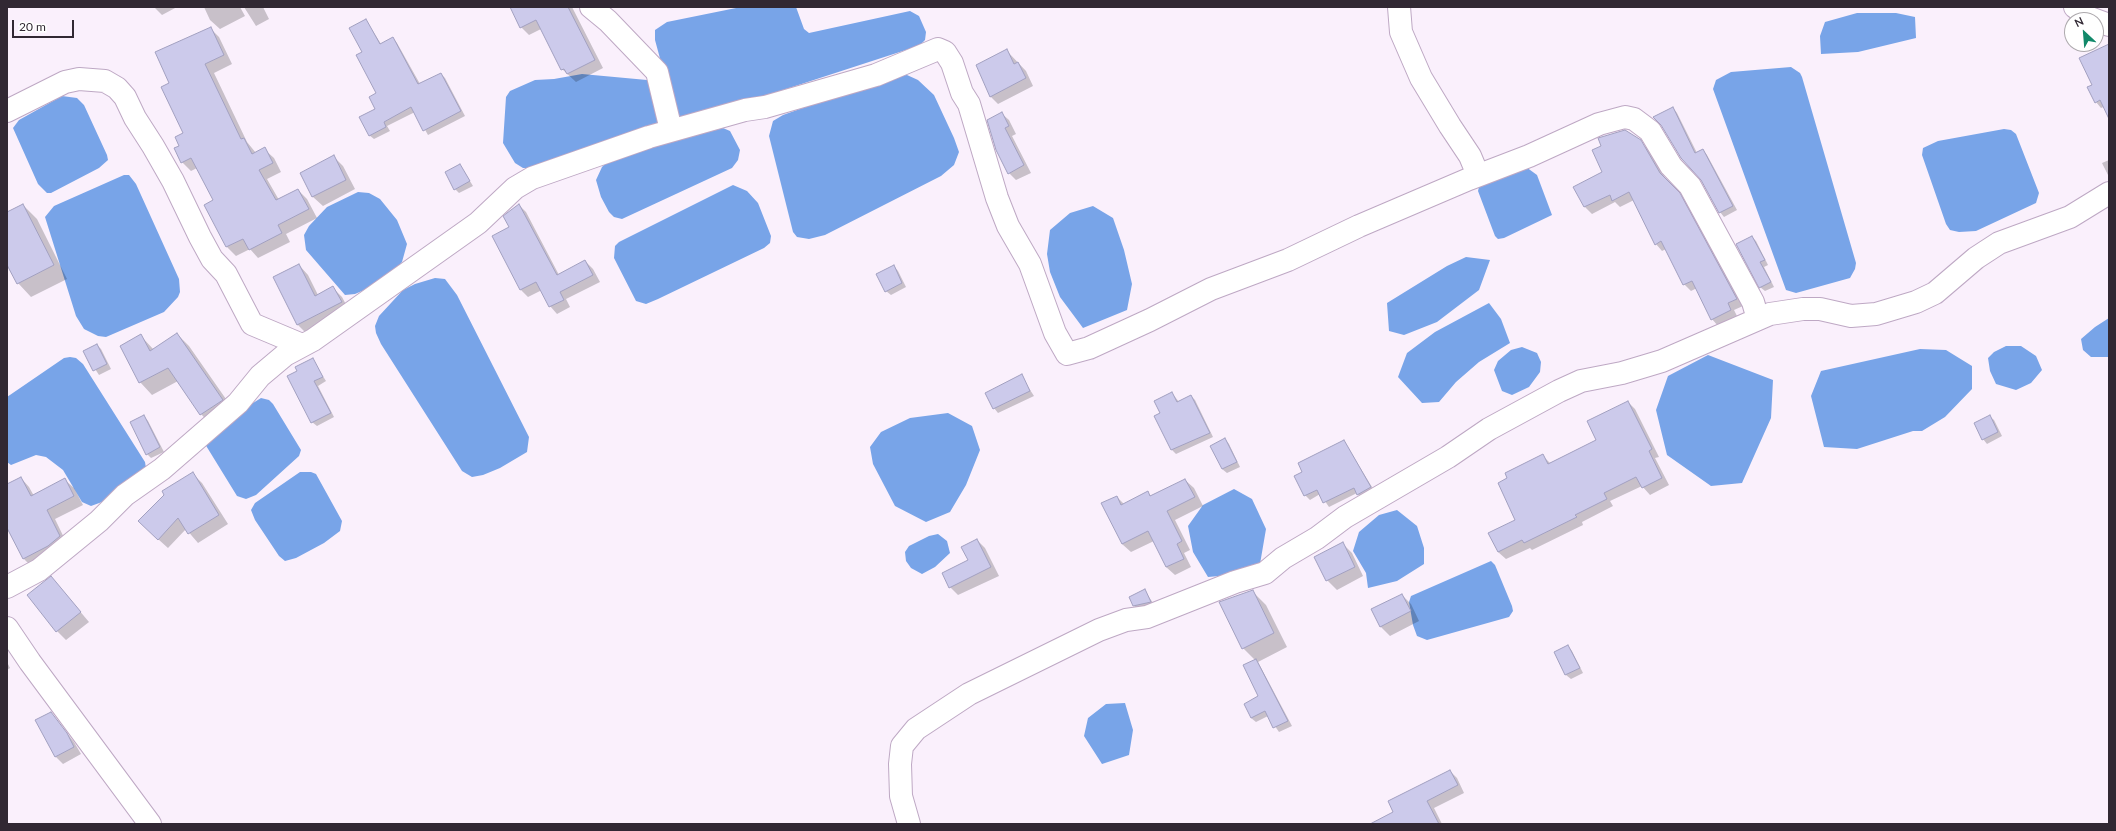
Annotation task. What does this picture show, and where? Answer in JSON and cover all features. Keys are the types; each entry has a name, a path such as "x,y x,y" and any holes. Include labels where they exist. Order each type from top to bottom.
{"street":[{"path":"591,7 608,21 657,72 671,130"},
{"path":"1399,7 1402,32 1421,78 1470,156 1478,175"},
{"path":"2075,7 2090,18 2109,25"},
{"path":"7,587 39,570 99,521 125,496 162,469 238,403 260,376 285,354 336,324 478,223 515,188 532,178 671,130 746,110 765,107 876,75 938,49 945,52 952,63 962,93 969,104 997,198 1008,226 1030,264 1055,333 1067,354 1089,348 1171,310 1211,289 1288,260 1359,226 1478,175 1529,156 1607,121 1625,117 1634,119 1650,131 1673,168 1690,186 1753,302 1758,319"},
{"path":"7,110 65,82 78,79 105,81 117,88 125,97 135,118 154,146 212,259 226,274 252,324 302,345"},
{"path":"909,824 901,796 900,764 902,746 916,729 970,694 1104,628 1126,620 1147,617 1264,572 1283,558 1331,529 1345,517 1448,457 1494,426 1559,391 1581,381 1604,378 1662,361 1770,314 1803,309 1820,309 1851,316 1876,314 1916,302 1935,293 1976,258 1999,243 2070,217 2109,193"},
{"path":"7,628 30,662 150,824"}],"water":[{"path":"741,7 796,7 804,29 809,33 910,11 919,16 926,32 925,40 919,46 694,119 686,120 680,117 671,99 655,40 655,30 667,22"},
{"path":"1857,13 1896,13 1915,17 1916,38 1858,52 1821,54 1820,36 1825,22"},
{"path":"1791,67 1800,73 1802,77 1856,263 1855,269 1850,278 1796,293 1786,290 1713,89 1716,80 1731,72"},
{"path":"582,74 647,80 651,84 660,123 530,168 523,168 515,163 503,143 506,97 510,91 535,80 554,79"},
{"path":"907,75 918,80 934,95 959,152 954,165 941,176 825,235 809,239 797,237 793,232 769,136 773,121 783,115 893,76"},
{"path":"62,96 77,98 84,105 108,160 99,168 51,193 47,193 38,184 13,128 19,120"},
{"path":"723,128 730,131 740,150 738,160 732,168 622,219 614,217 609,212 601,197 596,180 602,167 610,159"},
{"path":"2004,129 2011,130 2016,134 2039,193 2036,203 1976,231 1959,232 1950,230 1946,224 1922,155 1923,148 1938,141"},
{"path":"1526,167 1537,175 1552,215 1504,238 1498,239 1495,236 1478,191 1479,187"},
{"path":"124,175 129,175 136,184 179,279 180,292 178,297 164,312 106,337 98,336 84,329 76,316 45,217 54,206"},
{"path":"733,185 747,191 758,203 771,236 770,243 764,248 658,299 646,304 636,301 614,258 615,246 619,242"},
{"path":"358,192 369,193 380,199 397,220 407,244 402,262 393,273 376,285 355,294 345,295 306,250 304,235 309,226 327,207"},
{"path":"1093,206 1113,218 1124,250 1132,284 1127,310 1083,328 1060,297 1050,272 1047,254 1050,230 1070,213"},
{"path":"1466,257 1490,260 1479,290 1437,322 1404,335 1389,331 1387,303 1447,266"},
{"path":"435,278 445,279 457,295 529,437 527,452 500,468 483,475 472,477 462,471 381,344 376,333 375,326 379,316 403,290 415,284"},
{"path":"1489,303 1501,319 1510,343 1479,362 1456,382 1439,402 1422,403 1398,377 1407,353 1435,332"},
{"path":"2109,318 2109,357 2091,357 2083,350 2081,339"},
{"path":"2006,346 2021,346 2036,356 2042,370 2031,383 2016,390 1996,384 1990,371 1988,358 1994,352"},
{"path":"1522,347 1537,353 1541,362 1540,372 1529,387 1512,395 1502,391 1494,370 1498,361 1511,350"},
{"path":"1920,349 1946,350 1972,366 1972,389 1945,417 1922,431 1913,431 1857,449 1824,447 1811,396 1821,371"},
{"path":"1708,355 1773,380 1771,418 1742,483 1711,486 1667,455 1656,410 1668,376"},
{"path":"64,358 76,358 83,364 145,462 146,468 132,482 102,502 91,506 82,502 63,470 46,457 36,455 11,465 7,462 7,397"},
{"path":"261,398 269,400 273,404 301,450 299,456 256,495 246,499 237,496 205,444 207,432"},
{"path":"948,413 972,426 980,450 966,485 950,512 926,522 895,506 873,464 870,447 881,432 910,418"},
{"path":"300,472 311,472 316,474 342,521 340,531 324,543 296,558 285,561 279,556 255,520 251,510 255,503"},
{"path":"1234,489 1252,499 1266,529 1260,564 1231,575 1208,577 1193,552 1188,526 1203,505"},
{"path":"1397,510 1417,526 1424,548 1424,564 1397,581 1368,588 1366,573 1353,551 1359,532 1379,515"},
{"path":"938,534 947,541 950,553 935,567 922,574 911,568 906,561 905,552 909,546 929,536"},
{"path":"1491,561 1495,565 1512,606 1513,611 1509,617 1427,640 1417,636 1413,625 1409,602 1411,596"},
{"path":"1125,703 1133,730 1129,755 1102,764 1084,736 1088,718 1106,704"}],"building":[{"path":"510,7 568,7 595,60 567,74 564,69 561,70 536,20 520,28"},
{"path":"366,19 380,44 393,37 418,84 441,73 461,111 423,131 411,107 384,122 386,127 369,136 359,117 375,109 369,97 376,93 356,55 362,52 349,28"},
{"path":"211,27 224,55 205,64 241,139 244,138 252,154 265,147 273,163 259,170 276,200 298,189 309,209 278,225 282,233 249,250 243,239 226,247 204,205 213,200 191,158 181,163 174,148 179,146 175,137 183,133 161,87 169,83 155,52"},
{"path":"2109,44 2109,119 2100,100 2095,103 2087,87 2092,85 2079,58 2092,52 2104,52 2104,46"},
{"path":"1007,49 1014,64 1018,62 1026,78 990,97 976,65"},
{"path":"1673,107 1695,153 1703,149 1733,206 1719,213 1701,180 1681,158 1661,125 1653,117"},
{"path":"1002,112 1009,126 1005,128 1024,165 1008,174 996,150 987,120"},
{"path":"1625,130 1641,140 1660,173 1680,193 1737,299 1728,303 1731,310 1711,320 1692,281 1683,285 1661,241 1655,245 1629,192 1612,201 1610,195 1584,207 1573,187 1602,172 1592,150 1601,146 1598,138"},
{"path":"334,155 346,180 312,197 300,173"},
{"path":"460,164 470,181 454,190 445,172"},
{"path":"23,204 54,265 17,284 7,265 7,212"},
{"path":"519,204 557,275 585,260 593,275 560,292 564,300 549,307 536,282 520,290 492,236 509,227 503,216"},
{"path":"1752,236 1765,260 1760,262 1771,282 1759,288 1736,244"},
{"path":"299,264 315,296 333,286 342,302 297,325 273,277"},
{"path":"894,265 902,283 885,292 876,274"},
{"path":"177,333 223,400 200,415 168,368 139,383 120,346 141,334 150,351"},
{"path":"97,344 107,364 93,371 83,351"},
{"path":"313,358 323,377 314,381 331,413 311,423 287,376 297,371 295,367"},
{"path":"1022,374 1030,391 993,409 985,393"},
{"path":"1172,392 1177,402 1191,395 1210,433 1171,450 1154,416 1160,413 1154,401"},
{"path":"1628,401 1652,449 1649,451 1662,478 1642,488 1636,477 1604,493 1607,499 1575,515 1577,517 1524,543 1522,540 1498,552 1488,533 1515,520 1498,483 1507,478 1505,473 1543,454 1548,464 1596,440 1587,421"},
{"path":"144,415 160,447 146,455 130,422"},
{"path":"1990,415 1998,432 1982,440 1974,423"},
{"path":"1225,438 1237,462 1222,469 1210,446"},
{"path":"1344,440 1371,487 1357,495 1354,488 1323,503 1317,490 1304,496 1294,476 1302,472 1298,463"},
{"path":"193,472 219,515 188,534 178,518 158,540 138,521 164,495 162,491"},
{"path":"21,477 31,496 65,478 74,496 47,510 60,536 48,546 23,559 7,528 7,484"},
{"path":"1185,479 1195,497 1167,511 1182,541 1177,544 1184,559 1166,567 1148,531 1122,544 1101,503 1117,496 1121,505 1148,491 1150,496"},
{"path":"977,539 991,567 949,588 942,573 968,560 961,547"},
{"path":"1343,542 1355,567 1326,581 1314,557"},
{"path":"51,576 81,612 56,632 27,595"},
{"path":"1145,589 1151,602 1133,606 1129,597"},
{"path":"1253,590 1274,633 1242,649 1219,602"},
{"path":"1402,594 1411,611 1380,627 1371,609"},
{"path":"1568,645 1580,668 1565,675 1554,652"},
{"path":"1256,659 1288,721 1273,728 1265,711 1251,718 1244,704 1258,696 1243,665"},
{"path":"51,712 67,733 74,747 55,757 35,720"},
{"path":"1450,770 1458,785 1427,801 1439,824 1370,824 1393,812 1388,801"}]}
